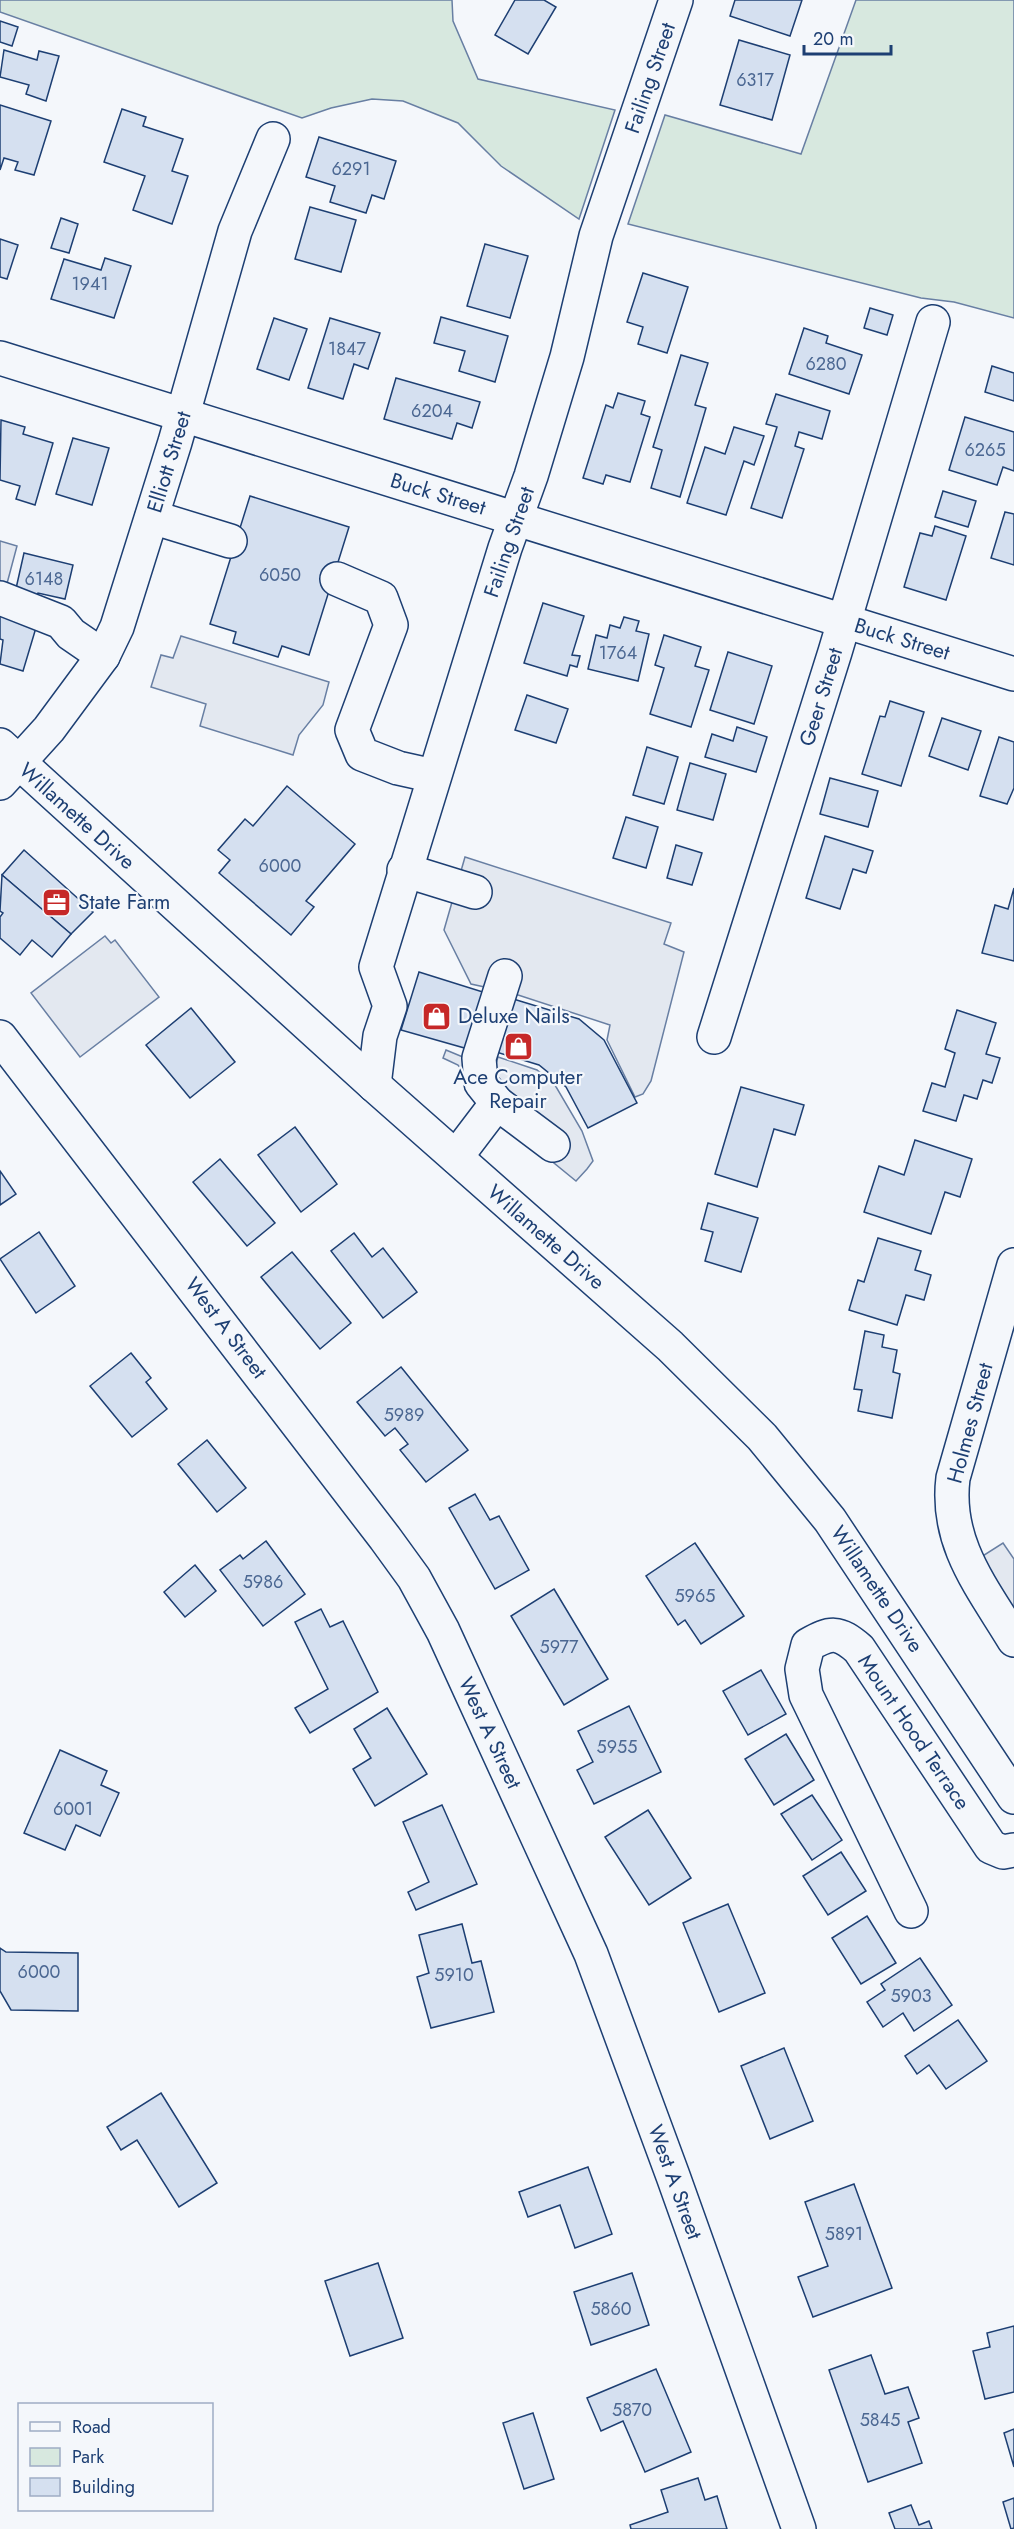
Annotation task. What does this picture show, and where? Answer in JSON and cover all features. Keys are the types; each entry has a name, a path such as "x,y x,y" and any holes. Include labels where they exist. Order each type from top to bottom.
{"street":[{"name":"Failing Street","path":"374,1086 380,1036 390,1006 376,967 404,870 567,357 596,236 676,0"},
{"name":"Elliott Street","path":"7,764 49,729 103,656 117,627 183,415 235,231 273,139"},
{"name":"Geer Street","path":"714,1037 844,621 933,321"},
{"name":"Buck Street","path":"0,358 1014,674"},
{"path":"152,518 230,541"},
{"path":"337,579 381,598 391,625 352,730 362,754 398,768 434,776"},
{"path":"0,598 61,622 71,634 103,656"},
{"name":"Willamette Drive","path":"7,764 670,1346 762,1437 830,1520 1014,1797"},
{"path":"404,870 475,892"},
{"path":"505,976 479,1058 481,1083 497,1103 553,1145"},
{"name":"West A Street","path":"0,1037 379,1529 414,1578 443,1631 612,2007 799,2529"},
{"path":"456,1157 497,1103"},
{"name":"Holmes Street","path":"1011,1284 952,1478 950,1501 952,1520 963,1554 1014,1640"},
{"name":"Mount Hood Terrace","path":"911,1911 806,1695 802,1669 808,1645 826,1634 845,1637 859,1649 991,1847 1003,1852 1014,1850"}],"green space":[{"path":"0,0 452,0 453,21 478,79 615,110 579,219 501,166 458,123 403,101 372,99 331,108 302,118 0,12"},
{"path":"856,0 1014,0 1014,318 954,302 921,298 628,224 665,115 801,154"}],"shaded area":[{"path":"0,541 17,546 5,591 0,596"},
{"path":"181,636 329,682 323,705 299,735 293,755 200,726 206,704 151,687 161,655 173,658"},
{"path":"465,857 671,923 664,944 684,952 651,1081 643,1094 635,1097 607,1040 610,1025 512,993 471,984 444,930"},
{"path":"105,936 111,943 115,940 159,997 80,1057 31,993"},
{"path":"446,1050 494,1070 498,1057 537,1070 555,1085 582,1131 593,1161 576,1181 467,1092 465,1075 458,1065 443,1058"},
{"path":"1003,1543 1014,1559 1014,1611 981,1557"}],"building":[{"path":"515,0 544,0 556,7 528,54 495,35"},
{"path":"735,0 802,0 790,36 730,16"},
{"path":"0,21 18,27 12,46 0,42"},
{"path":"739,40 790,55 772,120 720,105"},
{"path":"4,50 37,60 39,51 59,56 46,101 26,94 29,85 0,77"},
{"path":"0,105 51,121 34,175 15,170 18,162 4,158 0,170"},
{"path":"122,109 146,117 143,126 183,139 172,171 188,176 172,224 133,210 145,176 104,162"},
{"path":"319,137 396,161 384,199 372,195 366,213 330,202 335,186 306,177"},
{"path":"310,207 356,220 341,272 295,259"},
{"path":"61,218 78,224 69,253 51,248"},
{"path":"0,239 18,245 7,279 0,277"},
{"path":"485,244 528,256 510,318 467,306"},
{"path":"105,258 131,266 114,318 51,299 64,259 101,270"},
{"path":"643,273 688,287 667,353 638,344 643,327 627,322"},
{"path":"870,308 893,315 887,335 864,328"},
{"path":"441,317 508,336 495,382 459,371 465,351 434,343"},
{"path":"274,318 307,329 289,380 257,369"},
{"path":"330,318 380,333 368,369 354,364 343,399 308,388"},
{"path":"804,328 828,336 826,343 862,355 849,394 789,374"},
{"path":"681,355 708,363 695,405 706,408 680,497 651,488 662,450 653,447"},
{"path":"992,366 1014,373 1014,401 985,392"},
{"path":"396,378 480,402 472,428 457,423 452,439 384,419"},
{"path":"618,393 645,401 641,414 650,417 630,482 606,475 603,484 583,478 606,405 613,408"},
{"path":"776,394 830,411 822,439 799,432 795,446 804,449 782,518 751,508 777,427 766,424"},
{"path":"965,417 1014,432 1014,471 1003,467 997,485 949,470"},
{"path":"1,420 25,427 23,434 53,443 35,505 16,499 20,486 0,480"},
{"path":"734,427 764,436 754,465 744,461 726,515 687,503 705,447 725,454"},
{"path":"73,438 109,448 92,505 56,494"},
{"path":"943,491 976,501 968,527 935,517"},
{"path":"250,496 349,527 309,655 282,646 278,657 233,643 236,632 210,624"},
{"path":"1005,512 1014,514 1014,565 991,558"},
{"path":"935,526 966,536 946,600 904,587 920,533 932,536"},
{"path":"24,553 73,565 65,599 38,593 35,597 15,593"},
{"path":"543,603 584,616 572,655 580,656 577,667 570,665 567,676 524,663"},
{"path":"0,610 38,621 23,671 0,664 3,640 0,639"},
{"path":"624,617 639,621 636,631 649,634 638,681 588,669 596,635 607,638 610,625 620,628"},
{"path":"664,635 701,647 695,666 709,670 691,727 650,714 664,668 655,665"},
{"path":"728,652 772,666 754,724 710,710"},
{"path":"527,695 568,709 556,743 515,730"},
{"path":"890,701 924,712 901,786 862,774 880,716 885,717"},
{"path":"942,718 981,731 968,770 929,756"},
{"path":"737,727 767,737 756,772 705,757 712,734 733,741"},
{"path":"999,737 1014,742 1014,788 1007,804 980,796"},
{"path":"647,747 678,757 664,804 633,795"},
{"path":"690,763 726,774 713,820 677,810"},
{"path":"830,778 878,791 868,827 820,814"},
{"path":"287,786 355,844 306,901 314,907 291,935 219,873 230,860 218,850 245,819 253,826"},
{"path":"626,817 658,827 646,868 613,858"},
{"path":"825,836 873,851 866,873 853,869 840,909 806,898"},
{"path":"676,845 702,853 692,885 667,878"},
{"name":"State Farm","path":"24,850 93,912 71,934 2,875"},
{"path":"2,875 71,934 52,957 32,940 20,955 0,938 0,917 3,913 0,911"},
{"path":"1014,888 1014,961 982,953 995,905 1008,909"},
{"path":"419,972 486,993 468,1049 401,1030"},
{"path":"510,998 579,1019 604,1040 637,1103 588,1128 566,1087 539,1065 493,1051"},
{"path":"191,1008 235,1062 190,1098 146,1045"},
{"path":"957,1010 996,1023 986,1054 1000,1058 992,1083 983,1080 977,1099 964,1095 956,1121 923,1111 932,1083 945,1087 955,1053 945,1049"},
{"path":"741,1087 804,1105 795,1135 774,1129 757,1187 715,1174"},
{"path":"295,1127 337,1184 301,1212 258,1155"},
{"path":"915,1140 972,1159 960,1197 945,1192 931,1234 864,1212 879,1166 904,1175"},
{"path":"220,1159 275,1223 247,1246 193,1182"},
{"path":"0,1171 16,1194 0,1205"},
{"path":"708,1203 758,1218 741,1272 705,1261 713,1232 701,1229"},
{"path":"39,1232 75,1286 36,1313 0,1259"},
{"path":"354,1233 372,1257 383,1248 417,1292 383,1318 331,1251"},
{"path":"878,1238 921,1251 915,1270 931,1275 924,1300 906,1295 897,1325 849,1310 858,1280 864,1282"},
{"path":"292,1252 351,1323 320,1349 261,1277"},
{"path":"865,1331 884,1335 882,1347 897,1350 893,1372 900,1374 892,1418 858,1411 862,1390 854,1389"},
{"path":"131,1353 151,1378 146,1382 167,1409 132,1437 90,1386"},
{"path":"401,1367 468,1450 426,1482 400,1450 408,1444 395,1428 385,1436 357,1402"},
{"path":"207,1440 246,1488 217,1512 178,1464"},
{"path":"475,1494 490,1520 499,1516 529,1570 495,1589 449,1508"},
{"path":"266,1541 305,1594 263,1626 220,1570 240,1555 243,1559"},
{"path":"695,1543 744,1616 701,1644 685,1620 678,1625 646,1576"},
{"path":"195,1565 216,1591 185,1617 164,1592"},
{"path":"554,1589 608,1679 564,1705 511,1616"},
{"path":"321,1609 330,1627 343,1621 378,1692 310,1733 295,1708 328,1689 295,1622"},
{"path":"761,1670 786,1714 748,1735 723,1691"},
{"path":"629,1706 661,1772 594,1804 577,1770 593,1762 578,1731"},
{"path":"387,1708 427,1774 375,1806 353,1769 371,1758 354,1729"},
{"path":"786,1734 814,1780 774,1805 745,1759"},
{"path":"60,1750 107,1771 101,1785 119,1793 100,1836 76,1825 65,1850 24,1833"},
{"path":"812,1795 842,1840 812,1860 781,1814"},
{"path":"442,1805 477,1884 416,1910 408,1892 429,1882 403,1822"},
{"path":"648,1810 691,1878 649,1905 605,1837"},
{"path":"841,1852 866,1891 828,1915 803,1876"},
{"path":"728,1904 765,1993 719,2012 683,1923"},
{"path":"867,1916 896,1963 861,1984 832,1938"},
{"path":"462,1924 472,1963 481,1961 494,2012 431,2028 417,1977 429,1973 419,1935"},
{"path":"0,1948 6,1952 78,1953 78,2011 11,2010 0,1991"},
{"path":"920,1958 952,2005 914,2031 903,2013 883,2027 867,2002 885,1990 881,1984"},
{"path":"958,2020 987,2061 946,2089 929,2065 917,2074 905,2056"},
{"path":"784,2048 813,2121 770,2139 741,2066"},
{"path":"161,2093 217,2183 179,2207 137,2140 121,2150 107,2127"},
{"path":"588,2167 612,2234 575,2248 560,2205 528,2217 519,2192"},
{"path":"854,2184 892,2288 813,2317 798,2277 828,2266 805,2202"},
{"path":"378,2263 403,2338 350,2356 325,2281"},
{"path":"632,2273 649,2325 591,2345 574,2292"},
{"path":"1014,2326 1014,2392 985,2399 973,2351 990,2347 987,2333"},
{"path":"871,2355 885,2394 908,2387 919,2418 908,2422 922,2463 868,2482 829,2370"},
{"path":"656,2369 691,2452 645,2472 623,2421 601,2431 587,2398"},
{"path":"533,2413 554,2479 524,2489 503,2423"},
{"path":"1014,2429 1014,2467 1004,2433"},
{"path":"698,2478 705,2500 717,2496 727,2529 631,2529 630,2525 668,2512 661,2490"},
{"path":"1014,2498 1014,2528 1011,2529 1003,2502"},
{"path":"911,2505 919,2525 929,2521 932,2529 895,2529 889,2513"}],"place":[{"name":"State Farm","path":"57,902"},
{"name":"Deluxe Nails","path":"437,1016"},
{"name":"Ace Computer Repair","path":"518,1046"}]}
